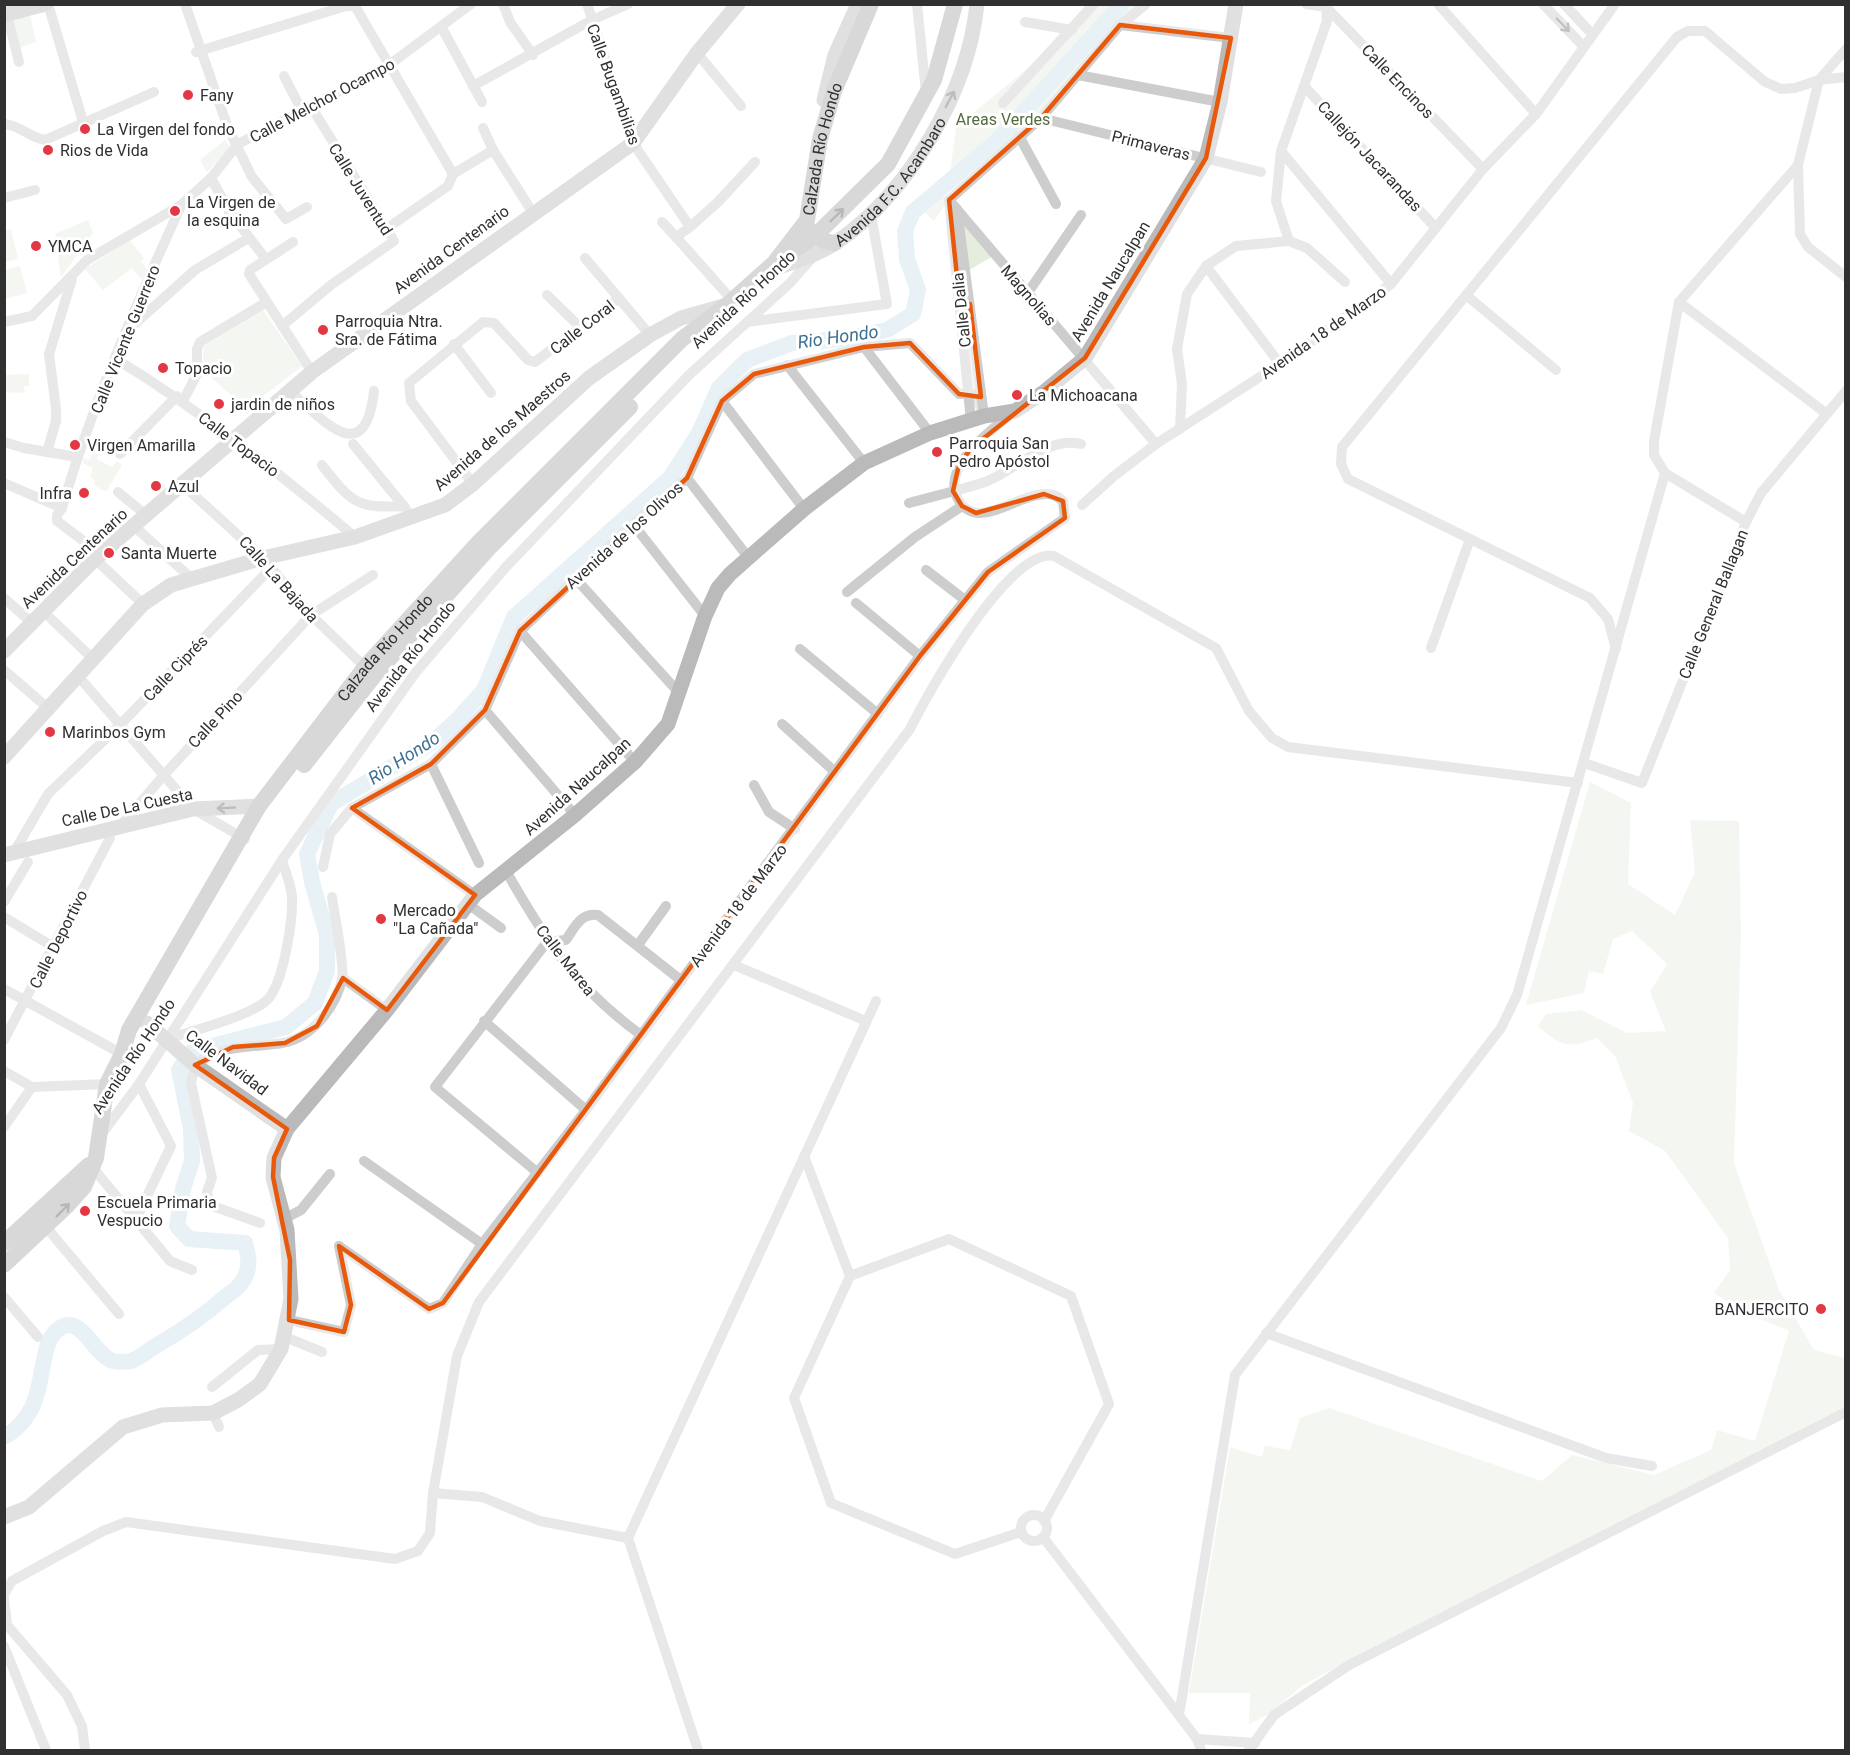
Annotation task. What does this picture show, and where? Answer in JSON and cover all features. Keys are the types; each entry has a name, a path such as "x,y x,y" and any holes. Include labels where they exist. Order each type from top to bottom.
{"main road":[{"path":"6,15 47,4"},
{"name":"Avenida Centenario","path":"4,651 98,556 312,372 633,143 697,53 738,4"},
{"path":"820,139 822,110 835,55 858,4"},
{"name":"Calzada Río Hondo","path":"4,1265 46,1227 84,1187 94,1163 106,1084 122,1054 147,1023 259,806 370,671 704,332 729,302 774,263 807,220 820,139 834,91 871,4"},
{"path":"820,139 834,112 849,65 877,4"},
{"name":"Avenida F.C. Acambaro","path":"836,243 871,215 909,171 954,92 975,26 977,4"},
{"name":"Avenida Naucalpan","path":"4,1517 29,1507 123,1427 162,1415 216,1420 260,1384 283,1343 289,1320 290,1260 284,1220 273,1177 274,1158 286,1129 387,1010 471,899 575,815 635,762 668,724 705,616 718,588 748,557 804,509 864,464 930,433 978,418 1015,411 1044,392 1085,358 1206,158 1220,102 1236,4"},
{"name":"Avenida F.C. Acambaro","path":"760,274 816,244 888,164 934,80 952,10"},
{"path":"807,220 816,244 824,241 836,243"},
{"name":"Avenida F.C. Acambaro","path":"774,263 816,244"},
{"name":"Avenida de los Maestros","path":"4,757 143,604 171,585 267,563 356,537 409,512 445,505 473,484 590,378 650,335 681,318 729,302"},
{"name":"Calzada Río Hondo","path":"122,1054 129,1030 244,838 271,806 370,671"},
{"name":"Calle De La Cuesta","path":"9,854 193,809 259,806"},
{"name":"Calle Navidad","path":"147,1023 192,1062 286,1129"},
{"path":"4,1243 94,1163"}],"street":[{"path":"47,4 84,125"},
{"path":"185,4 199,51 228,128 238,144 252,177 286,219 307,207"},
{"name":"Calle Melchor Ocampo","path":"4,322 32,316 87,260 181,205 211,178 238,144 307,110 389,65 442,28 471,4"},
{"path":"503,4 510,21 533,55"},
{"name":"Calle Bugambilias","path":"587,4 590,21 633,143 690,227"},
{"path":"473,86 533,55 590,21 628,4"},
{"path":"917,4 926,93"},
{"path":"1003,103 1094,4"},
{"path":"949,200 1041,118 1120,25 1146,4"},
{"path":"1289,241 1276,201 1281,151 1327,21 1326,6 1306,4"},
{"path":"1438,4 1536,114"},
{"path":"1543,4 1583,46"},
{"path":"1564,4 1592,34"},
{"name":"Avenida 18 de Marzo","path":"1082,505 1114,476 1156,444 1280,363 1391,284 1435,226 1483,169 1536,114 1615,4"},
{"path":"199,51 351,5 358,8 453,174"},
{"name":"Calle Encinos","path":"1326,6 1483,169"},
{"path":"6,15 19,62"},
{"path":"1025,22 1072,30"},
{"path":"1120,25 1231,38"},
{"path":"442,28 482,102"},
{"path":"1616,650 1608,619 1590,598 1348,479 1341,464 1342,447 1677,37 1688,31 1705,31 1765,82 1781,89 1795,88 1818,80 1845,77"},
{"path":"1845,49 1818,80 1798,165 1800,234 1808,247 1845,277"},
{"path":"697,53 741,106"},
{"path":"1078,75 1220,102"},
{"name":"Calle Juventud","path":"282,326 331,285 394,241 284,76"},
{"name":"Callejón Jacarandas","path":"1304,86 1435,226"},
{"path":"4,124 13,124 37,139 45,140 84,125 154,92"},
{"name":"Primaveras","path":"1041,118 1261,172"},
{"path":"483,128 493,150 533,213"},
{"path":"1019,136 1056,204"},
{"path":"386,229 448,186 453,174 493,150"},
{"path":"1281,151 1391,284"},
{"path":"676,237 718,202 755,162"},
{"path":"1746,522 1665,473 1654,455 1653,441 1679,302 1798,165"},
{"path":"211,178 247,239 265,258"},
{"path":"4,198 35,190"},
{"name":"Magnolias","path":"949,200 1156,444"},
{"name":"Calle Dalia","path":"949,200 965,304"},
{"name":"Calle Vicente Guerrero","path":"62,508 77,457 126,331 181,205"},
{"name":"Calle Dalia","path":"957,208 978,418"},
{"path":"747,322 887,304 871,215"},
{"path":"1027,294 1081,215"},
{"path":"161,217 172,225"},
{"path":"662,222 729,302"},
{"path":"126,331 195,270 247,239"},
{"path":"1180,429 1182,384 1177,349 1187,294 1206,266 1236,246 1289,241 1307,248 1345,282"},
{"path":"293,242 265,258 250,270 249,274 312,372"},
{"name":"Avenida Río Hondo","path":"99,1138 172,1043 282,860 416,672 506,567 689,375 790,283 816,244"},
{"path":"585,258 619,298"},
{"path":"1206,266 1280,363"},
{"path":"47,452 56,421 49,354 73,276"},
{"path":"547,295 581,328"},
{"path":"1466,296 1556,370"},
{"name":"Calle Coral","path":"473,484 408,396 409,383 454,344 480,323 494,323 528,360 535,362 619,298 650,335"},
{"path":"1679,302 1827,414"},
{"path":"120,454 180,399 197,374 197,349 200,342 266,303"},
{"name":"Avenida de los Olivos","path":"323,867 330,834 352,808 431,764 485,710 520,631 633,524 687,478 722,401 754,374 864,347 910,343 959,394 975,395"},
{"path":"454,344 491,393"},
{"path":"864,347 930,433"},
{"name":"Calle Topacio","path":"116,359 180,399 286,479 356,537"},
{"path":"787,365 864,464"},
{"path":"291,392 334,429 347,435 354,434 368,422 371,416 374,391"},
{"name":"Calle General Ballagan","path":"1584,763 1642,783 1746,522 1761,493 1845,391"},
{"path":"722,401 804,509"},
{"path":"847,592 915,537 962,506 953,491 958,470 970,449 1015,411"},
{"path":"4,442 77,457"},
{"path":"909,503 987,481 1016,462 1039,452 1070,442 1082,444"},
{"path":"353,444 409,512"},
{"path":"322,465 348,497 373,508 409,512"},
{"path":"1179,1715 1234,1375 1501,1028 1517,995 1665,473"},
{"path":"687,478 748,557"},
{"path":"4,483 62,508 57,515 57,521 98,556 143,604"},
{"name":"Calle La Bajada","path":"182,484 267,563 310,615 370,671"},
{"path":"118,492 146,515"},
{"name":"Avenida 18 de Marzo","path":"289,1320 344,1332 351,1305 339,1246 429,1308 443,1303 482,1244 586,1110 795,829 834,771 920,656 988,572 1065,518 1063,501 1055,495 1044,494 995,512 976,513 962,506"},
{"path":"633,524 705,616"},
{"path":"134,526 192,579"},
{"path":"1431,648 1470,539"},
{"path":"85,1750 82,1726 67,1695 7,1625 4,1596 12,1581 126,1522 395,1559 418,1551 430,1533 433,1493 457,1356 479,1302 910,729 936,678 1000,588 1038,557 1054,556 1216,648 1249,711 1272,738 1288,747 1578,783"},
{"name":"Calle Ciprés","path":"9,854 48,794 120,725 267,563"},
{"path":"926,570 965,600"},
{"name":"Calle Pino","path":"121,825 310,615 373,575"},
{"path":"575,578 680,694"},
{"path":"4,598 37,617 93,659"},
{"path":"856,603 920,656"},
{"path":"520,631 635,762"},
{"path":"800,650 878,714"},
{"path":"4,670 49,709"},
{"path":"78,676 193,809 244,838"},
{"path":"485,710 575,815"},
{"path":"783,724 834,771"},
{"path":"431,764 479,863"},
{"path":"754,785 769,812 795,829"},
{"path":"352,808 471,899 501,928"},
{"name":"Calle Deportivo","path":"4,1040 55,948 110,838"},
{"path":"172,1043 253,1010 269,998 279,976 291,920 292,893 282,860"},
{"path":"4,902 28,862"},
{"name":"Calle Marea","path":"506,871 547,942 579,982 608,1012 641,1035"},
{"path":"260,1223 210,1205 207,1192 212,1178 191,1083 192,1062 232,1047 285,1043 317,1026 343,978 332,897"},
{"path":"638,945 666,906"},
{"path":"538,1173 435,1087 484,1021 547,942 566,940 581,918 588,914 598,915 682,981"},
{"path":"4,918 55,948"},
{"path":"734,965 866,1022"},
{"path":"343,978 387,1010"},
{"path":"4,989 122,1054"},
{"path":"698,1750 628,1538 876,1001"},
{"path":"484,1021 586,1110"},
{"path":"4,1071 32,1087 106,1084"},
{"path":"136,1219 171,1146 139,1084"},
{"path":"4,1127 32,1087"},
{"path":"804,1156 850,1276"},
{"path":"364,1161 482,1244"},
{"path":"94,1163 170,1262 192,1270"},
{"path":"284,1220 301,1210 330,1173"},
{"path":"46,1227 119,1314"},
{"path":"1021,1532 955,1554 831,1503 794,1398 850,1276 949,1239 1071,1296 1109,1404 1044,1521"},
{"path":"4,1297 38,1337"},
{"path":"1266,1334 1606,1458 1652,1466"},
{"path":"212,1387 258,1350 283,1343 322,1352"},
{"path":"1197,1739 1252,1747 1274,1715 1349,1665 1845,1412"},
{"path":"433,1493 482,1497 540,1521 628,1538"},
{"path":"1030,1515 1038,1516 1044,1521 1047,1529 1043,1537 1032,1541 1025,1538 1021,1532 1023,1520 1030,1515"},
{"path":"1043,1537 1197,1739 1201,1750"},
{"path":"4,1646 45,1750"}],"highlighted area":[{"path":"1120,25 1231,38 1206,158 1085,358 970,449 958,469 953,491 962,506 976,513 1044,494 1063,501 1065,518 988,572 920,656 443,1303 429,1309 339,1246 351,1305 344,1332 289,1320 290,1260 273,1177 274,1158 287,1129 195,1065 233,1047 285,1043 317,1026 343,978 387,1010 475,895 352,808 431,764 485,710 520,631 687,478 722,401 754,374 864,347 910,343 959,394 981,397 970,304 960,305 949,200 1041,118"}],"green space":[{"name":"Areas Verdes","path":"1095,5 1146,5 1019,136 957,174 949,182 956,127 1073,31"},
{"path":"30,14 36,42 19,48 13,20"},
{"path":"225,140 231,148 207,172 200,160"},
{"path":"939,191 948,201 934,221 920,208"},
{"path":"948,201 995,255 966,272 980,418 970,395"},
{"path":"88,220 93,233 61,277 55,234"},
{"path":"11,229 18,259 5,262 5,231"},
{"path":"130,240 144,258 141,261 147,270 141,279 132,268 103,290 85,269"},
{"path":"20,266 27,293 5,299 5,270"},
{"path":"263,310 302,366 247,409 206,373 201,378 204,346"},
{"path":"29,374 29,386 24,386 25,393 5,392 5,375"},
{"path":"94,450 99,452 97,459 112,467 117,461 122,465 106,492 94,485 95,481 90,477 93,468 83,463 84,458 90,460"},
{"path":"1590,782 1631,803 1628,884 1675,915 1695,872 1690,820 1739,821 1741,932 1734,1163 1779,1290 1814,1350 1845,1358 1845,1407 1356,1656 1302,1686 1267,1715 1249,1724 1250,1693 1189,1693 1230,1447 1262,1457 1265,1446 1290,1450 1300,1418 1329,1408 1542,1481 1572,1455 1654,1475 1711,1450 1717,1430 1755,1441 1789,1331 1748,1314 1714,1293 1730,1270 1728,1238 1665,1151 1629,1131 1633,1103 1615,1056 1597,1038 1579,1044 1565,1044 1538,1026 1546,1014 1581,1010 1627,1033 1666,1031 1650,992 1667,964 1632,931 1613,939 1603,974 1589,971 1584,993 1526,1005"}],"waterway":[{"name":"Rio Hondo","path":"4,1437 20,1425 30,1411 37,1395 47,1348 52,1336 60,1328 68,1325 75,1327 106,1358 113,1361 131,1361 201,1317 236,1288 245,1277 248,1263 245,1243 189,1239 177,1226 183,1189 192,1161 191,1129 179,1070 192,1051 286,1027 315,1003 327,971 327,935 312,882 307,854 331,804 433,742 457,720 484,690 514,617 670,478 699,433 719,388 747,360 792,343 843,339 887,330 913,314 918,290 907,259 905,231 913,212 999,139 1122,4"}],"place":[{"name":"Fany","path":"188,95"},
{"name":"La Virgen del fondo","path":"85,129"},
{"name":"Rios de Vida","path":"48,150"},
{"name":"La Virgen de la esquina","path":"175,211"},
{"name":"YMCA","path":"36,246"},
{"name":"Parroquia Ntra. Sra. de Fátima","path":"323,330"},
{"name":"Topacio","path":"163,368"},
{"name":"La Michoacana","path":"1017,395"},
{"name":"jardin de niños","path":"219,404"},
{"name":"Virgen Amarilla","path":"75,445"},
{"name":"Parroquia San Pedro Apóstol","path":"937,452"},
{"name":"Azul","path":"156,486"},
{"name":"Infra","path":"84,493"},
{"name":"Santa Muerte","path":"109,553"},
{"name":"Marinbos Gym","path":"50,732"},
{"name":"Mercado \"La Cañada\"","path":"381,919"},
{"name":"Escuela Primaria Vespucio","path":"85,1211"},
{"name":"BANJERCITO","path":"1821,1309"}]}
